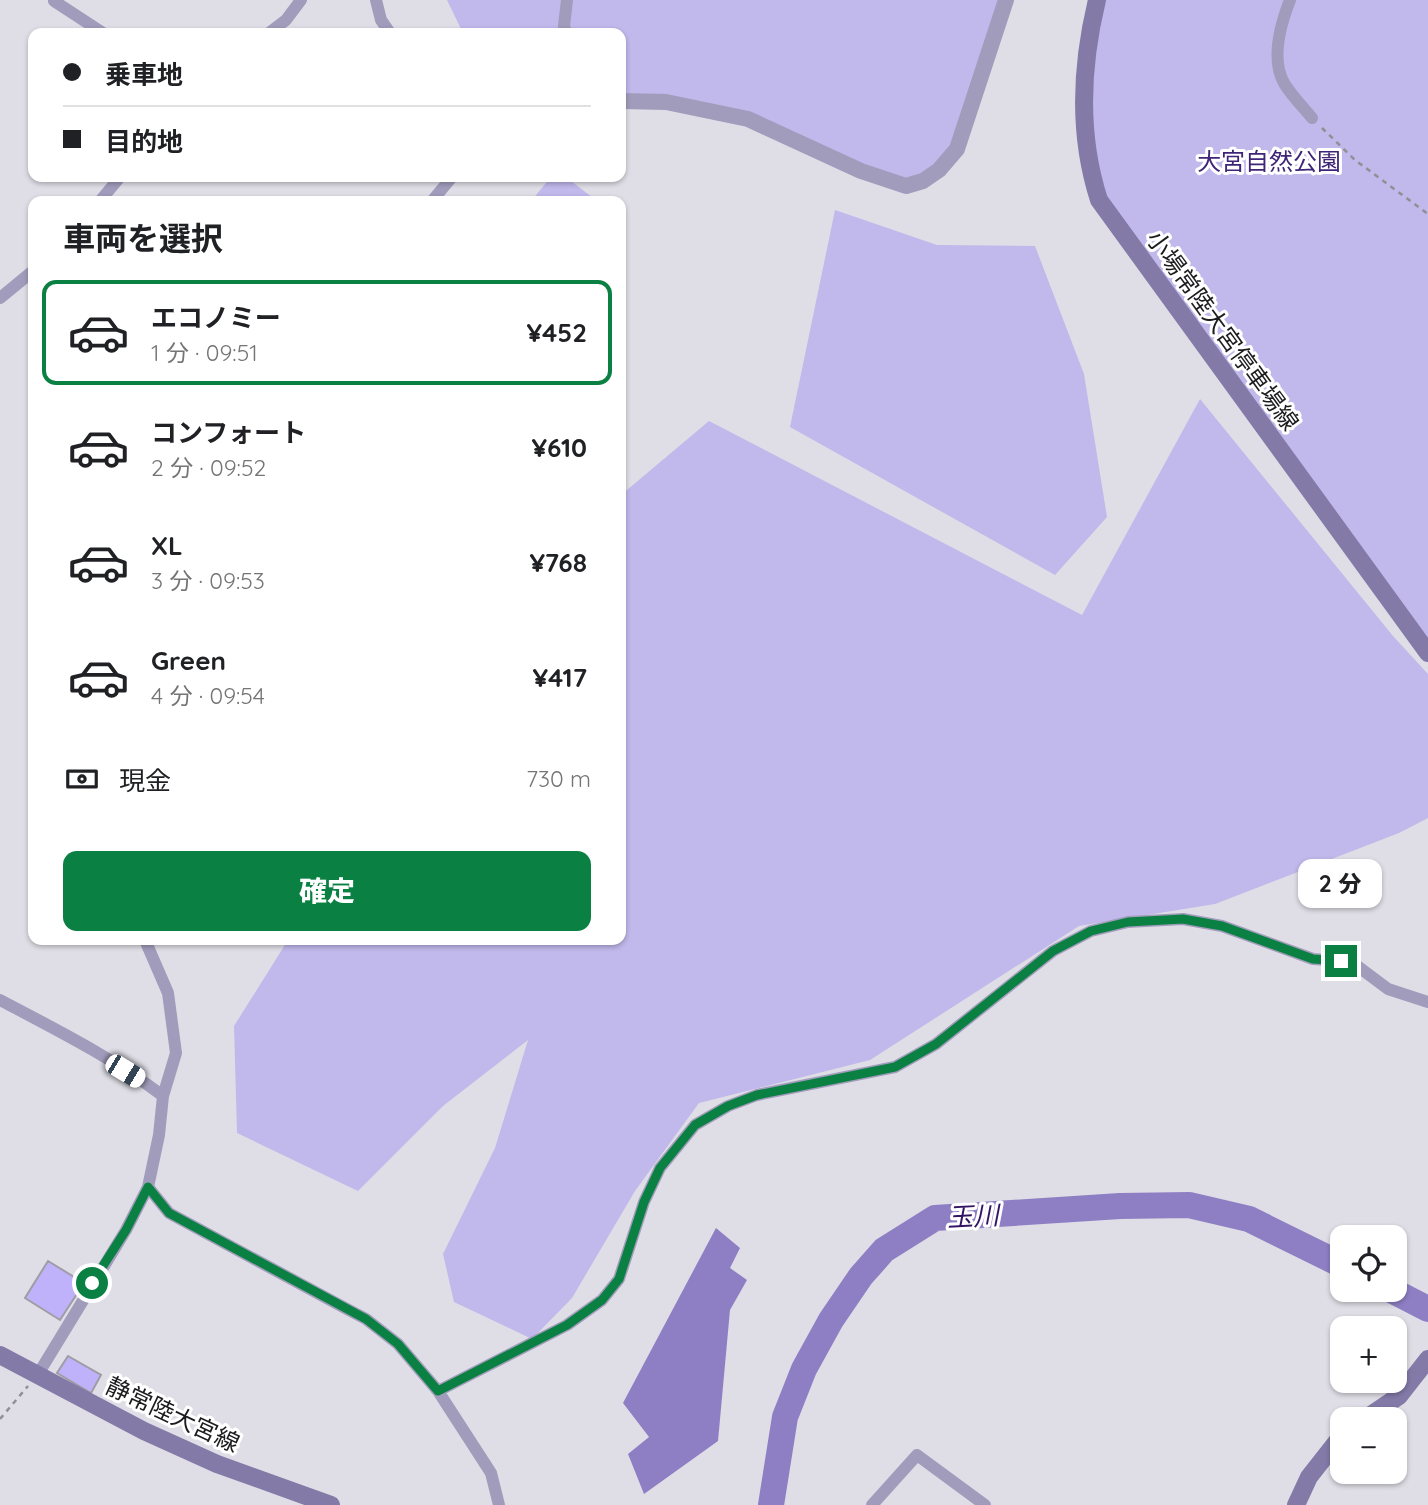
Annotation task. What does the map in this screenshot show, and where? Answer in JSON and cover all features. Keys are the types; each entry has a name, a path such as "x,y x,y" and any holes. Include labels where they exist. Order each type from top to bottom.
{"main road":[{"name":"小場常陸大宮停車場線","path":"1097,0 1088,37 1084,92 1088,155 1099,200 1428,653"},
{"name":"静常陸大宮線","path":"0,1355 144,1431 217,1464 331,1505"},
{"path":"1383,1407 1399,1396 1428,1359"},
{"path":"1296,1505 1309,1477 1330,1450"}],"street":[{"path":"276,28 286,20 301,0"},
{"path":"376,0 381,20 387,28"},
{"path":"565,28 567,0"},
{"path":"626,101 666,102 748,119 861,171 906,186 923,181 939,170 957,149 1006,0"},
{"path":"1290,0 1281,24 1278,59 1283,81 1312,118"},
{"path":"54,1 95,28"},
{"path":"104,196 116,182"},
{"path":"436,196 448,182"},
{"path":"0,298 28,275"},
{"path":"438,1391 567,1325 602,1300 619,1279 644,1202 660,1168 695,1125 728,1106 757,1095 895,1067 936,1044 1053,951 1091,931 1128,922 1183,919 1222,926 1313,959 1356,965 1388,989 1428,1002"},
{"path":"37,1376 126,1230 148,1187 159,1135 163,1096 176,1053 169,993 147,945"},
{"path":"0,1000 99,1055 163,1096"},
{"path":"148,1187 169,1213 366,1319 398,1344 438,1391 491,1473 499,1505"},
{"path":"872,1505 917,1455 985,1505"}],"path":[{"path":"1312,118 1355,160 1428,214"},
{"path":"0,1419 37,1376"}],"green space":[{"path":"447,0 1006,0 957,149 906,186 748,119 626,102 626,28 461,28"},
{"name":"大宮自然公園","path":"1097,0 1428,0 1428,653 1112,219 1088,154"},
{"path":"547,182 572,182 591,196 535,196"},
{"path":"835,210 937,245 1035,246 1084,374 1107,517 1055,575 790,427"},
{"path":"1200,399 1393,636 1428,674 1428,818 1399,833 1215,904 1079,926 870,1060 699,1103 635,1191 572,1298 532,1339 454,1302 443,1254 495,1148 528,1040 443,1106 358,1191 237,1133 234,1026 285,945 626,945 626,491 709,421 1082,615"}],"shaded area":[{"path":"716,1228 740,1248 730,1268 747,1280 730,1310 718,1441 644,1494 628,1454 649,1437 623,1403"}],"building":[{"path":"48,1261 84,1283 60,1320 25,1298"},
{"path":"68,1356 101,1375 91,1393 57,1373"}],"waterway":[{"name":"玉川","path":"771,1505 785,1417 804,1369 831,1320 861,1276 884,1250 935,1218 1120,1206 1189,1205 1249,1219 1330,1259"},
{"name":"玉川","path":"1407,1298 1428,1309"}],"route":[{"path":"92,1283 126,1230 148,1187 169,1213 366,1319 398,1344 438,1391 567,1325 602,1300 619,1279 644,1202 660,1168 695,1125 728,1106 757,1095 895,1067 936,1044 1053,951 1091,931 1128,922 1183,919 1222,926 1313,959 1341,961"}]}
